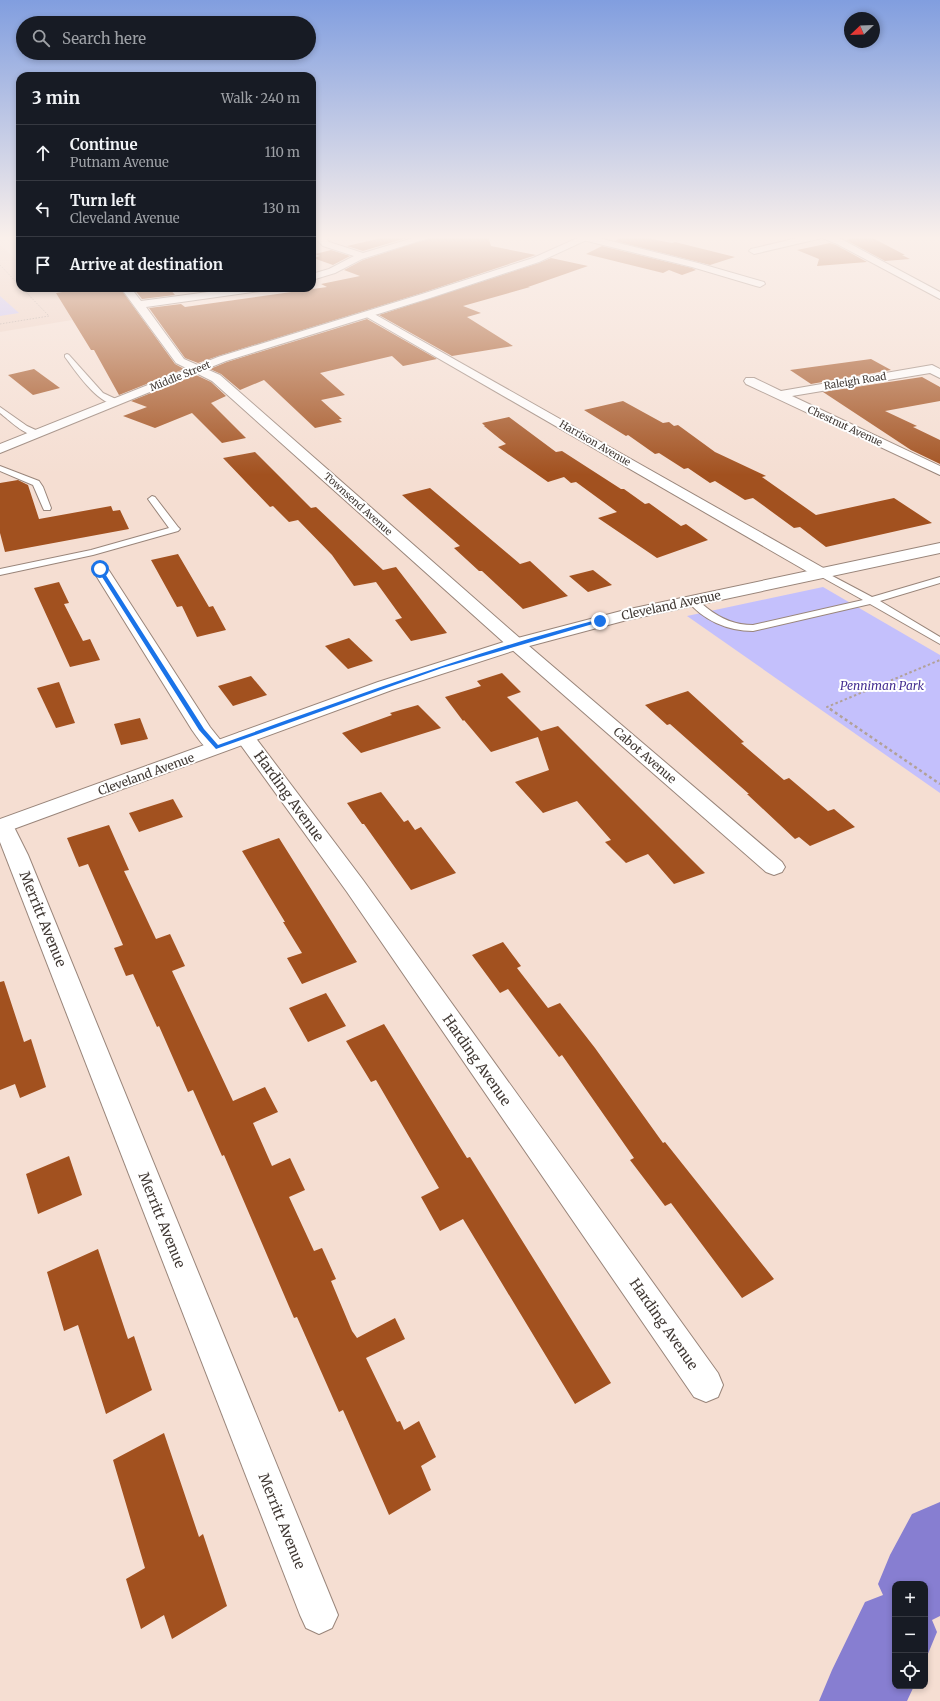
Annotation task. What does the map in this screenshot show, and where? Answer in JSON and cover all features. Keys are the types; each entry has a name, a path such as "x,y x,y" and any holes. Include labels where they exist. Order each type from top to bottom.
{"street":[{"name":"Townsend Avenue","path":"146,315 180,361 216,378 516,644"},
{"name":"Middle Street","path":"0,449 197,369 262,346 364,315"},
{"name":"Harrison Avenue","path":"371,315 820,573"},
{"name":"Raleigh Road","path":"779,395 807,389 936,372"},
{"name":"Chestnut Avenue","path":"750,381 940,471"},
{"name":"Cleveland Avenue","path":"2,827 216,747 414,676 516,644 594,622 940,548"},
{"path":"100,569 202,730 216,747"},
{"name":"Cabot Avenue","path":"516,644 774,867"},
{"name":"Harding Avenue","path":"245,737 355,886 706,1385"},
{"name":"Merritt Avenue","path":"2,827 13,845 319,1615"}],"lane":[{"path":"67,356 100,395 115,402"},
{"path":"0,409 24,428 37,434"},
{"path":"0,468 36,483 47,508"},
{"path":"0,572 93,552 175,529 152,499"},
{"path":"820,573 870,601 903,617 940,641"},
{"path":"692,600 702,610 724,624 745,628 761,626 870,601 940,580"}],"path":[{"path":"0,324 48,315"},
{"path":"940,660 827,707 940,784"}],"shaded area":[{"path":"0,315 70,315 72,320 0,332"}],"green space":[{"name":"Penniman Park","path":"823,587 940,655 940,793 687,616"}],"building":[{"path":"70,315 140,315 175,364 184,369 119,395 94,350 91,350"},
{"path":"154,315 350,315 198,363 185,358"},
{"path":"380,315 473,315 467,317 513,346 452,356"},
{"path":"367,319 437,359 403,366 392,356 320,373 345,395 321,400 342,419 339,419 342,422 315,428 264,380 240,390 221,374 210,369 227,362"},
{"path":"871,359 891,370 811,384 790,370"},
{"path":"34,369 60,388 33,395 8,375"},
{"path":"196,375 211,382 226,396 211,403 246,438 222,443 192,413 155,428 123,416 147,407 131,401"},
{"path":"922,377 940,387 940,401 885,411 917,426 913,427 940,440 940,464 911,450 823,392"},
{"path":"623,401 663,423 669,422 674,426 678,425 715,452 766,476 762,477 816,515 894,498 932,523 826,547 800,527 794,528 753,498 745,500 715,481 710,483 688,468 684,469 659,453 655,454 628,435 626,436 584,410"},
{"path":"509,417 556,452 562,451 621,489 624,489 645,504 649,503 681,526 686,524 708,540 657,558 598,518 617,512 576,482 571,483 564,477 548,482 498,447 506,444 482,423"},
{"path":"255,452 311,508 316,507 383,570 396,567 447,633 411,641 395,620 402,618 376,582 354,586 332,555 298,520 289,522 273,506 270,507 223,458"},
{"path":"18,480 28,485 39,519 111,506 113,511 120,510 129,529 5,552 0,533 0,483"},
{"path":"430,488 520,564 530,561 568,596 523,609 482,571 479,571 454,548 460,546 402,495"},
{"path":"178,554 209,607 213,606 226,630 197,637 182,606 177,607 151,560"},
{"path":"593,570 612,585 588,592 569,576"},
{"path":"59,582 69,603 64,604 83,641 90,639 100,660 70,667 34,588"},
{"path":"349,638 373,661 348,669 325,646"},
{"path":"502,673 521,692 507,697 541,731 558,726 705,873 674,884 648,854 626,863 605,842 611,840 577,801 543,813 515,782 549,770 538,737 491,752 464,720 463,721 445,697 481,686 477,681"},
{"path":"251,676 267,695 233,706 218,686"},
{"path":"59,682 75,723 56,728 37,688"},
{"path":"688,691 744,742 741,743 784,780 789,778 828,811 834,809 855,827 810,846 799,837 795,839 747,794 749,794 670,724 667,725 645,705"},
{"path":"418,705 441,728 361,753 342,733 392,715 390,713"},
{"path":"140,718 148,739 121,745 114,724"},
{"path":"381,792 404,822 408,820 415,830 421,827 456,873 411,890 364,824 362,824 347,803"},
{"path":"173,799 183,817 139,832 129,813"},
{"path":"109,825 129,870 124,871 156,939 170,934 185,966 172,971 233,1101 265,1087 278,1112 253,1123 272,1166 290,1158 305,1190 289,1197 314,1251 322,1248 336,1279 331,1281 352,1331 357,1338 395,1318 405,1339 366,1358 397,1422 400,1421 404,1430 419,1421 436,1457 421,1466 431,1490 389,1515 343,1410 339,1412 297,1317 294,1318 224,1155 222,1156 193,1090 188,1092 159,1026 157,1027 133,974 126,976 114,948 123,945 88,864 79,867 67,838"},
{"path":"279,838 357,962 302,984 287,958 302,953 242,851"},
{"path":"503,942 521,966 517,968 548,1008 560,1003 595,1048 663,1143 665,1142 774,1279 742,1298 671,1203 665,1206 630,1160 634,1158 562,1055 559,1057 508,989 500,993 472,955"},
{"path":"4,981 24,1042 31,1039 46,1087 20,1098 15,1084 0,1090 0,982"},
{"path":"326,993 346,1026 308,1042 289,1008"},
{"path":"384,1024 467,1158 470,1157 611,1383 575,1404 463,1219 440,1231 421,1197 439,1188 376,1080 371,1082 346,1041"},
{"path":"69,1156 82,1195 38,1214 26,1174"},
{"path":"98,1249 128,1339 134,1336 152,1390 106,1414 78,1325 64,1331 47,1272"},
{"path":"164,1433 199,1537 203,1534 227,1606 172,1639 164,1615 141,1629 126,1579 145,1568 113,1460"}],"waterway":[{"path":"920,1581 940,1542"},
{"path":"863,1701 892,1638"}],"route":[{"path":"100,569 202,730 216,747 440,667 600,621"}]}
